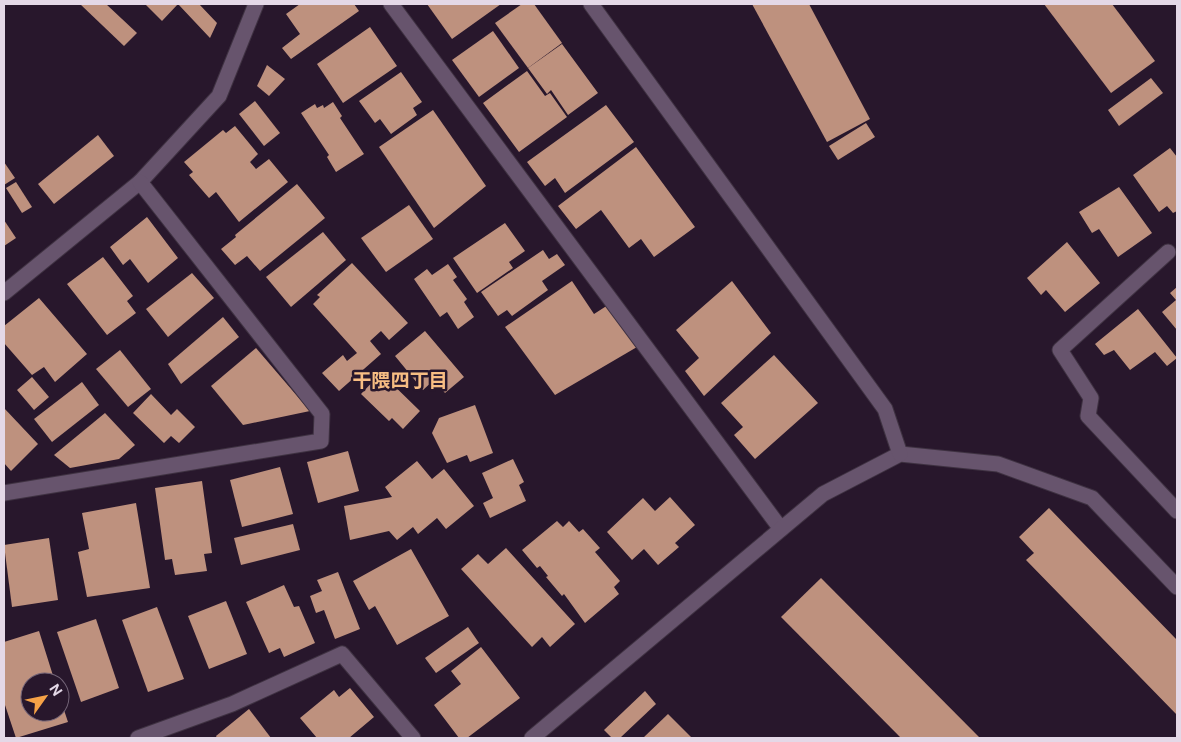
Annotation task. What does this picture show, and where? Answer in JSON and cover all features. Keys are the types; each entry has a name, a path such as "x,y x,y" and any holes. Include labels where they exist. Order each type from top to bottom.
{"street":[{"path":"4,293 140,182 219,96 256,4"},
{"path":"391,4 781,529"},
{"path":"591,4 885,409 900,454"},
{"path":"4,494 321,441 322,414 140,182"},
{"path":"1168,252 1060,350 1091,398 1088,416 1177,511"},
{"path":"532,738 823,494 900,454 998,464 1092,498 1177,587"},
{"path":"138,738 232,704 342,654 413,738"}],"building":[{"path":"80,4 106,4 137,33 124,46"},
{"path":"145,4 178,4 162,21"},
{"path":"178,4 199,4 217,23 210,38"},
{"path":"300,4 354,4 359,11 291,59 282,48 300,34 286,14"},
{"path":"427,4 501,4 452,39"},
{"path":"522,4 534,4 562,43 528,68 495,23"},
{"path":"752,4 809,4 870,119 827,142"},
{"path":"1044,4 1112,4 1155,61 1111,93"},
{"path":"370,27 397,66 343,103 317,64"},
{"path":"493,31 519,68 479,97 452,60"},
{"path":"562,44 598,93 568,115 551,90 547,94 528,68"},
{"path":"267,65 285,79 269,96 257,86"},
{"path":"527,71 545,96 550,93 567,117 519,152 483,103"},
{"path":"401,72 422,102 413,108 417,115 391,134 380,119 375,123 359,101"},
{"path":"1151,78 1163,93 1119,126 1108,110"},
{"path":"255,101 280,133 264,146 239,114"},
{"path":"333,102 342,116 340,118 364,154 336,172 327,157 329,155 301,113 315,104 317,108 323,105 324,108"},
{"path":"606,105 634,142 565,193 555,178 545,186 527,162"},
{"path":"433,110 486,186 434,228 379,147"},
{"path":"866,123 875,137 838,160 829,146"},
{"path":"235,126 258,154 250,162 256,169 269,159 288,182 239,222 216,192 209,198 189,175 193,172 184,162 223,130 226,133"},
{"path":"98,135 114,156 54,204 38,184"},
{"path":"636,147 695,227 654,257 641,239 629,248 601,210 576,229 558,206"},
{"path":"1170,148 1177,157 1177,211 1173,213 1167,206 1159,212 1133,175"},
{"path":"4,162 15,178 4,185"},
{"path":"16,182 32,207 22,213 6,188"},
{"path":"297,184 325,218 260,271 247,256 235,265 221,249 236,237 235,235"},
{"path":"1119,187 1152,233 1118,257 1099,229 1092,233 1079,212"},
{"path":"409,205 433,239 386,272 361,238"},
{"path":"147,217 178,258 148,283 130,259 123,265 110,247"},
{"path":"4,220 16,238 4,246"},
{"path":"505,223 525,251 509,262 513,268 477,293 453,258"},
{"path":"323,232 346,260 291,307 266,277"},
{"path":"1067,242 1100,283 1065,312 1046,290 1041,295 1027,278"},
{"path":"543,250 549,259 557,254 565,265 542,281 548,290 512,316 507,310 498,316 481,292"},
{"path":"103,257 133,296 127,301 136,313 107,335 67,284"},
{"path":"352,263 408,323 389,340 381,331 370,341 381,354 339,391 322,373 343,355 347,361 357,353 313,304 320,297 317,295"},
{"path":"448,264 457,277 453,280 467,299 464,302 474,317 458,329 447,312 440,317 414,279 427,269 432,275"},
{"path":"192,273 214,298 168,337 146,309"},
{"path":"572,281 594,314 608,305 637,347 555,395 505,327"},
{"path":"732,281 771,333 704,396 685,371 699,358 676,330"},
{"path":"1177,287 1177,330 1162,312 1176,300 1170,293"},
{"path":"39,298 87,354 55,382 44,367 32,375 4,343 4,326"},
{"path":"1138,309 1177,358 1167,366 1155,352 1130,370 1114,350 1104,355 1095,344"},
{"path":"223,317 239,337 181,384 168,364"},
{"path":"425,331 464,377 445,393 434,380 423,390 395,356"},
{"path":"256,348 310,411 243,425 211,386"},
{"path":"120,350 151,389 128,407 96,369"},
{"path":"774,355 818,403 755,459 734,435 743,427 721,403"},
{"path":"381,373 420,411 403,429 392,418 389,421 361,394"},
{"path":"32,377 49,397 34,410 17,390"},
{"path":"82,382 99,405 52,442 34,419"},
{"path":"151,394 171,415 177,409 195,427 179,443 171,436 164,443 133,413"},
{"path":"475,405 493,453 470,462 467,455 447,463 432,433 439,418"},
{"path":"4,408 38,444 11,471 4,463"},
{"path":"105,413 135,445 119,459 70,468 54,455"},
{"path":"348,451 359,491 318,503 307,462"},
{"path":"513,459 524,482 519,485 526,501 490,518 483,503 493,498 482,473"},
{"path":"417,461 432,479 444,469 474,506 446,529 437,518 418,534 413,527 397,540 389,531 350,540 344,506 392,497 385,487"},
{"path":"280,467 293,514 242,527 230,480"},
{"path":"202,481 212,553 204,554 207,571 175,575 172,559 165,560 155,488"},
{"path":"670,497 695,525 675,543 679,547 658,565 644,549 632,560 607,532 643,498 655,511"},
{"path":"136,503 150,588 87,597 78,552 89,549 82,513"},
{"path":"1049,508 1177,640 1177,715 1026,560 1034,553 1019,537"},
{"path":"557,521 563,527 569,521 579,532 583,529 600,548 595,552 620,581 614,587 619,594 585,623 564,594 562,596 546,577 548,576 540,566 537,568 522,550"},
{"path":"293,524 300,550 241,565 234,538"},
{"path":"49,538 58,600 12,607 4,545"},
{"path":"506,548 575,624 550,647 542,637 532,647 461,569 478,554 488,564"},
{"path":"411,549 449,616 397,645 375,606 369,610 353,581"},
{"path":"338,572 360,629 335,639 324,610 316,613 310,596 322,591 317,580"},
{"path":"821,578 980,738 901,738 781,617"},
{"path":"284,585 294,607 299,606 315,643 284,657 280,648 269,653 246,602"},
{"path":"226,601 247,654 209,669 188,616"},
{"path":"157,607 184,679 148,692 122,620"},
{"path":"96,619 119,688 81,702 57,632"},
{"path":"468,627 479,643 436,673 425,658"},
{"path":"39,631 52,672 20,672 20,722 68,722 16,738 4,702 4,642"},
{"path":"481,647 520,698 467,738 459,738 434,705 461,684 451,671"},
{"path":"350,688 374,717 349,738 317,738 300,718 334,690 339,697"},
{"path":"645,691 656,704 620,738 612,738 604,730"},
{"path":"249,709 271,738 217,738 216,736"},
{"path":"668,714 692,738 643,738"}],"district":[{"name":"干隈四丁目","path":"400,380"}]}
